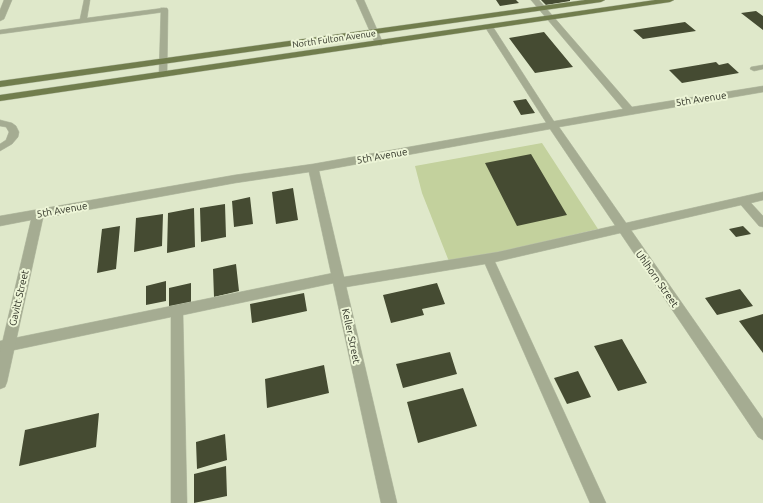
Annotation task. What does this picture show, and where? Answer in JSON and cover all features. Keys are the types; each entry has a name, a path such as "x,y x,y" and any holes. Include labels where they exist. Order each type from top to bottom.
{"main road":[{"name":"North Fulton Avenue","path":"0,84 601,0"},
{"name":"North Fulton Avenue","path":"0,98 670,0"}],"street":[{"path":"0,19 8,0"},
{"path":"360,0 378,43"},
{"path":"535,0 552,17 630,111"},
{"path":"163,74 164,10"},
{"name":"5th Avenue","path":"0,221 313,168 630,111 762,91"},
{"name":"Uhlhorn Street","path":"552,125 763,432"},
{"name":"Keller Street","path":"313,168 389,503"},
{"name":"Gavitt Street","path":"0,382 4,346 38,215"}],"lane":[{"path":"83,21 87,0"},
{"path":"0,32 164,10"},
{"path":"489,27 552,125"},
{"path":"754,69 763,67"},
{"path":"0,123 9,125 13,128 14,132 9,142 0,148"},
{"path":"4,346 177,310 339,280 488,258 763,196"},
{"path":"743,200 763,223"},
{"path":"488,258 598,503"},
{"path":"177,310 179,503"}],"green space":[{"path":"542,143 598,229 450,264 422,193 415,166"}],"building":[{"path":"496,0 516,0 519,3 500,6"},
{"path":"541,0 570,0 570,1 546,5"},
{"path":"756,11 763,16 763,30 741,13"},
{"path":"685,22 696,31 643,39 633,30"},
{"path":"544,32 573,67 535,73 509,38"},
{"path":"716,62 719,65 728,63 739,73 682,83 669,70"},
{"path":"526,99 535,113 521,115 513,101"},
{"path":"531,154 567,215 517,226 485,163"},
{"path":"293,188 298,220 276,224 272,192"},
{"path":"250,197 253,224 234,227 232,201"},
{"path":"225,204 226,237 201,242 200,208"},
{"path":"194,208 195,247 167,253 168,213"},
{"path":"163,214 162,246 134,252 136,218"},
{"path":"120,226 116,269 97,273 102,229"},
{"path":"743,226 751,234 736,237 729,229"},
{"path":"236,264 239,291 214,297 213,269"},
{"path":"166,281 166,301 146,305 146,286"},
{"path":"191,283 191,304 169,309 169,288"},
{"path":"437,283 445,304 422,309 424,315 391,323 383,295"},
{"path":"740,289 753,306 717,315 705,298"},
{"path":"304,293 307,311 252,323 250,304"},
{"path":"763,314 763,353 739,321"},
{"path":"622,339 647,383 618,391 594,346"},
{"path":"450,352 457,374 403,388 396,364"},
{"path":"324,365 329,393 267,408 265,379"},
{"path":"578,371 591,397 567,404 554,378"},
{"path":"463,388 477,426 418,443 407,402"},
{"path":"99,413 96,447 19,466 25,430"},
{"path":"225,434 227,460 197,469 196,442"},
{"path":"226,466 227,496 194,503 194,474"}]}
